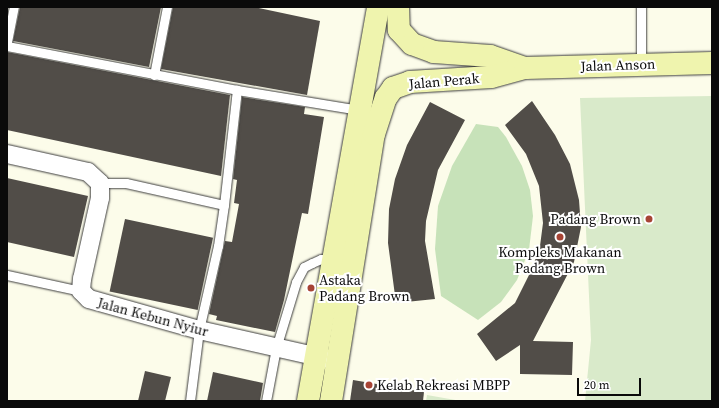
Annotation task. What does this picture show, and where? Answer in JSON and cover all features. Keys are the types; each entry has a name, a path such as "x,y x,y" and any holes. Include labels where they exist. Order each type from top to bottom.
{"main road":[{"path":"308,401 378,7"},
{"name":"Jalan Perak","path":"398,7 399,30 412,44 434,52 490,56 525,68"},
{"name":"Jalan Anson","path":"525,68 712,63"},
{"name":"Jalan Perak","path":"331,401 374,134 386,98 393,88 410,82 491,77 525,68"}],"street":[{"path":"7,154 88,172 100,184"},
{"name":"Jalan Kebun Nyiur","path":"100,184 100,198 81,291 94,301 199,330 316,358 340,351"}],"lane":[{"path":"7,42 14,7"},
{"path":"154,74 167,7"},
{"path":"640,64 641,7"},
{"path":"7,46 237,90 359,110"},
{"path":"190,401 199,330 218,246 237,90"},
{"path":"100,184 126,183 224,205"},
{"path":"266,401 276,348 296,282 304,267 321,259 332,260"},
{"path":"7,275 81,291"}],"green space":[{"name":"Padang Brown","path":"712,96 712,401 585,401 591,340 580,98"},
{"path":"476,124 498,127 506,137 522,166 530,190 533,216 529,250 517,280 501,302 478,320 441,296 435,249 438,206 452,166"},
{"path":"427,395 461,401 426,401"}],"building":[{"path":"20,7 161,7 149,67 13,41"},
{"path":"173,7 254,7 320,21 307,95 161,69"},
{"path":"7,52 230,95 221,176 7,130"},
{"path":"242,97 305,107 304,114 324,117 308,214 302,213 284,300 275,332 216,320 217,316 209,314 225,241 232,242 239,204 234,203 237,180 233,179"},
{"name":"Kompleks Makanan Padang Brown","path":"532,101 555,135 570,164 579,200 581,227 574,262 533,341 573,342 572,375 520,374 520,345 496,361 477,334 515,303 532,269 540,246 543,223 539,186 526,154 505,125"},
{"path":"430,102 465,120 438,170 426,221 425,241 435,299 396,303 388,243 389,209 395,179 407,145"},
{"path":"7,178 88,196 74,257 7,242"},
{"path":"125,219 213,238 198,310 110,291"},
{"path":"145,371 171,377 165,401 138,401"},
{"path":"213,372 263,383 260,401 207,401"},
{"name":"Kelab Rekreasi MBPP","path":"353,380 424,392 423,401 350,401"}],"place":[{"name":"Padang Brown","path":"649,219"},
{"name":"Kompleks Makanan Padang Brown","path":"560,237"},
{"name":"Astaka Padang Brown","path":"311,288"},
{"name":"Kelab Rekreasi MBPP","path":"369,385"}]}
